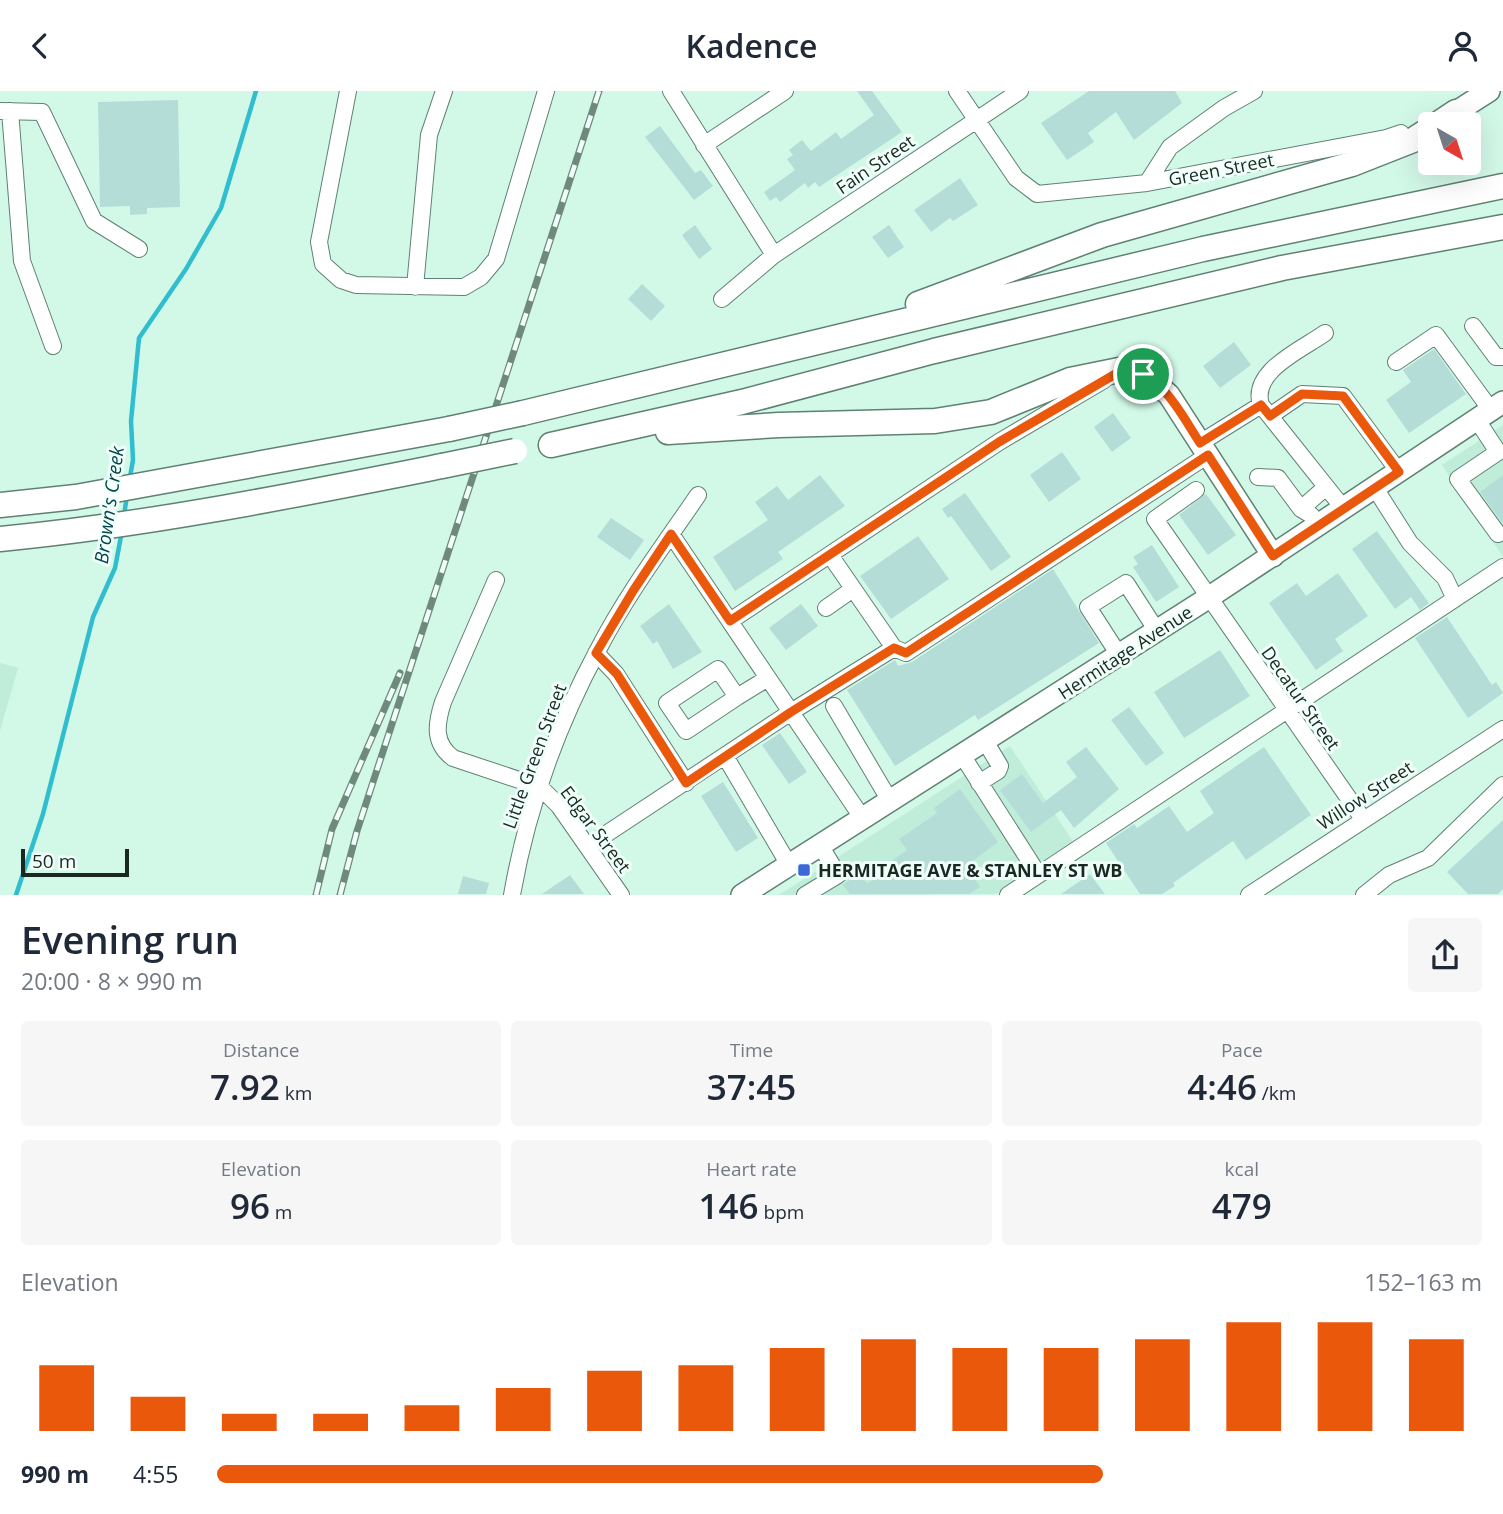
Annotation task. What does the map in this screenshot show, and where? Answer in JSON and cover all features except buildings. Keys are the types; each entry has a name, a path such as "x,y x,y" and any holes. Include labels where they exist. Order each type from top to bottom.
{"highway":[{"path":"809,345 1102,235 1352,164 1418,137"},
{"path":"0,505 76,498 449,429 1203,249 1503,186"},
{"path":"0,539 69,533 551,445 743,402 934,351 1229,279 1503,227"},
{"path":"551,445 709,428 934,421 991,412 1070,380 1124,369"}],"main road":[{"name":"Green Street","path":"1456,112 1489,91"},
{"path":"1124,369 1143,374 1160,385 1273,556"},
{"name":"Hermitage Avenue","path":"756,891 789,865 1208,599 1490,411"}],"street":[{"path":"348,91 319,242 323,264 341,279 356,285 415,287 464,287 481,277 496,259 546,91"},
{"path":"415,287 429,135 444,91"},
{"path":"671,91 774,254"},
{"path":"704,145 785,91"},
{"path":"957,91 976,120"},
{"name":"Fain Street","path":"722,299 774,254 1020,91"},
{"path":"1147,183 1170,147 1224,108 1254,91"},
{"path":"53,346 22,261 5,111 42,112 94,221 139,249"},
{"name":"Green Street","path":"976,120 1016,178 1037,194 1147,183 1386,138 1418,128"},
{"path":"1473,326 1496,357 1503,357"},
{"path":"1325,333 1270,371 1261,387 1266,411 1344,509"},
{"path":"1396,362 1436,335 1490,411 1500,450 1458,479 1498,534"},
{"path":"730,621 999,442 1124,369"},
{"path":"830,555 894,648 906,653 1204,449 1266,411 1302,394 1343,396 1399,472"},
{"path":"1258,477 1278,478 1301,509 1311,515 1319,525"},
{"path":"1301,509 1326,487"},
{"path":"1375,488 1410,543 1445,578 1455,599"},
{"name":"Decatur Street","path":"1196,490 1155,519 1363,819"},
{"name":"Little Green Street","path":"512,894 518,859 540,787 578,689 633,591 698,495"},
{"path":"671,534 863,819"},
{"path":"1008,894 1503,567"},
{"path":"496,580 443,702 438,718 439,742 444,752 453,758 540,787"},
{"path":"1119,656 1088,607 1097,601 1126,583 1157,631"},
{"path":"826,608 853,589"},
{"path":"588,846 791,712 894,648"},
{"path":"596,653 617,674 686,783"},
{"path":"737,697 768,678"},
{"path":"834,706 890,801"},
{"name":"Willow Street","path":"1248,894 1502,732"},
{"path":"979,783 998,771 1000,766 985,741"},
{"path":"962,755 1038,874"},
{"path":"725,757 789,865"},
{"path":"1364,894 1389,875 1428,858 1503,785"},
{"name":"Edgar Street","path":"540,787 588,846 621,894"},
{"path":"805,894 838,875 820,845"}],"shaded area":[{"path":"1503,425 1503,557 1442,465"},
{"path":"0,663 18,668 0,731"},
{"path":"1010,746 1074,843 996,894 779,895"}],"waterway":[{"name":"Brown's Creek","path":"130,477 133,460 131,421 139,338 186,269 221,208 256,91"},
{"name":"Brown's Creek","path":"124,515 127,496"},
{"name":"Brown's Creek","path":"16,895 43,814 93,617 115,568 122,531"}],"railway":[{"path":"340,895 357,831 599,91"},
{"path":"316,895 332,829 400,673"}],"place":[{"name":"HERMITAGE AVE & STANLEY ST WB","path":"804,870"}],"route":[{"path":"1124,369 1143,374 1155,380 1168,394 1200,443 1261,405 1270,416 1302,394 1343,396 1399,472 1273,556 1208,455 906,653 894,648 791,712 686,783 617,674 596,653 671,534 730,621 999,442 1081,392 1124,369"}]}
